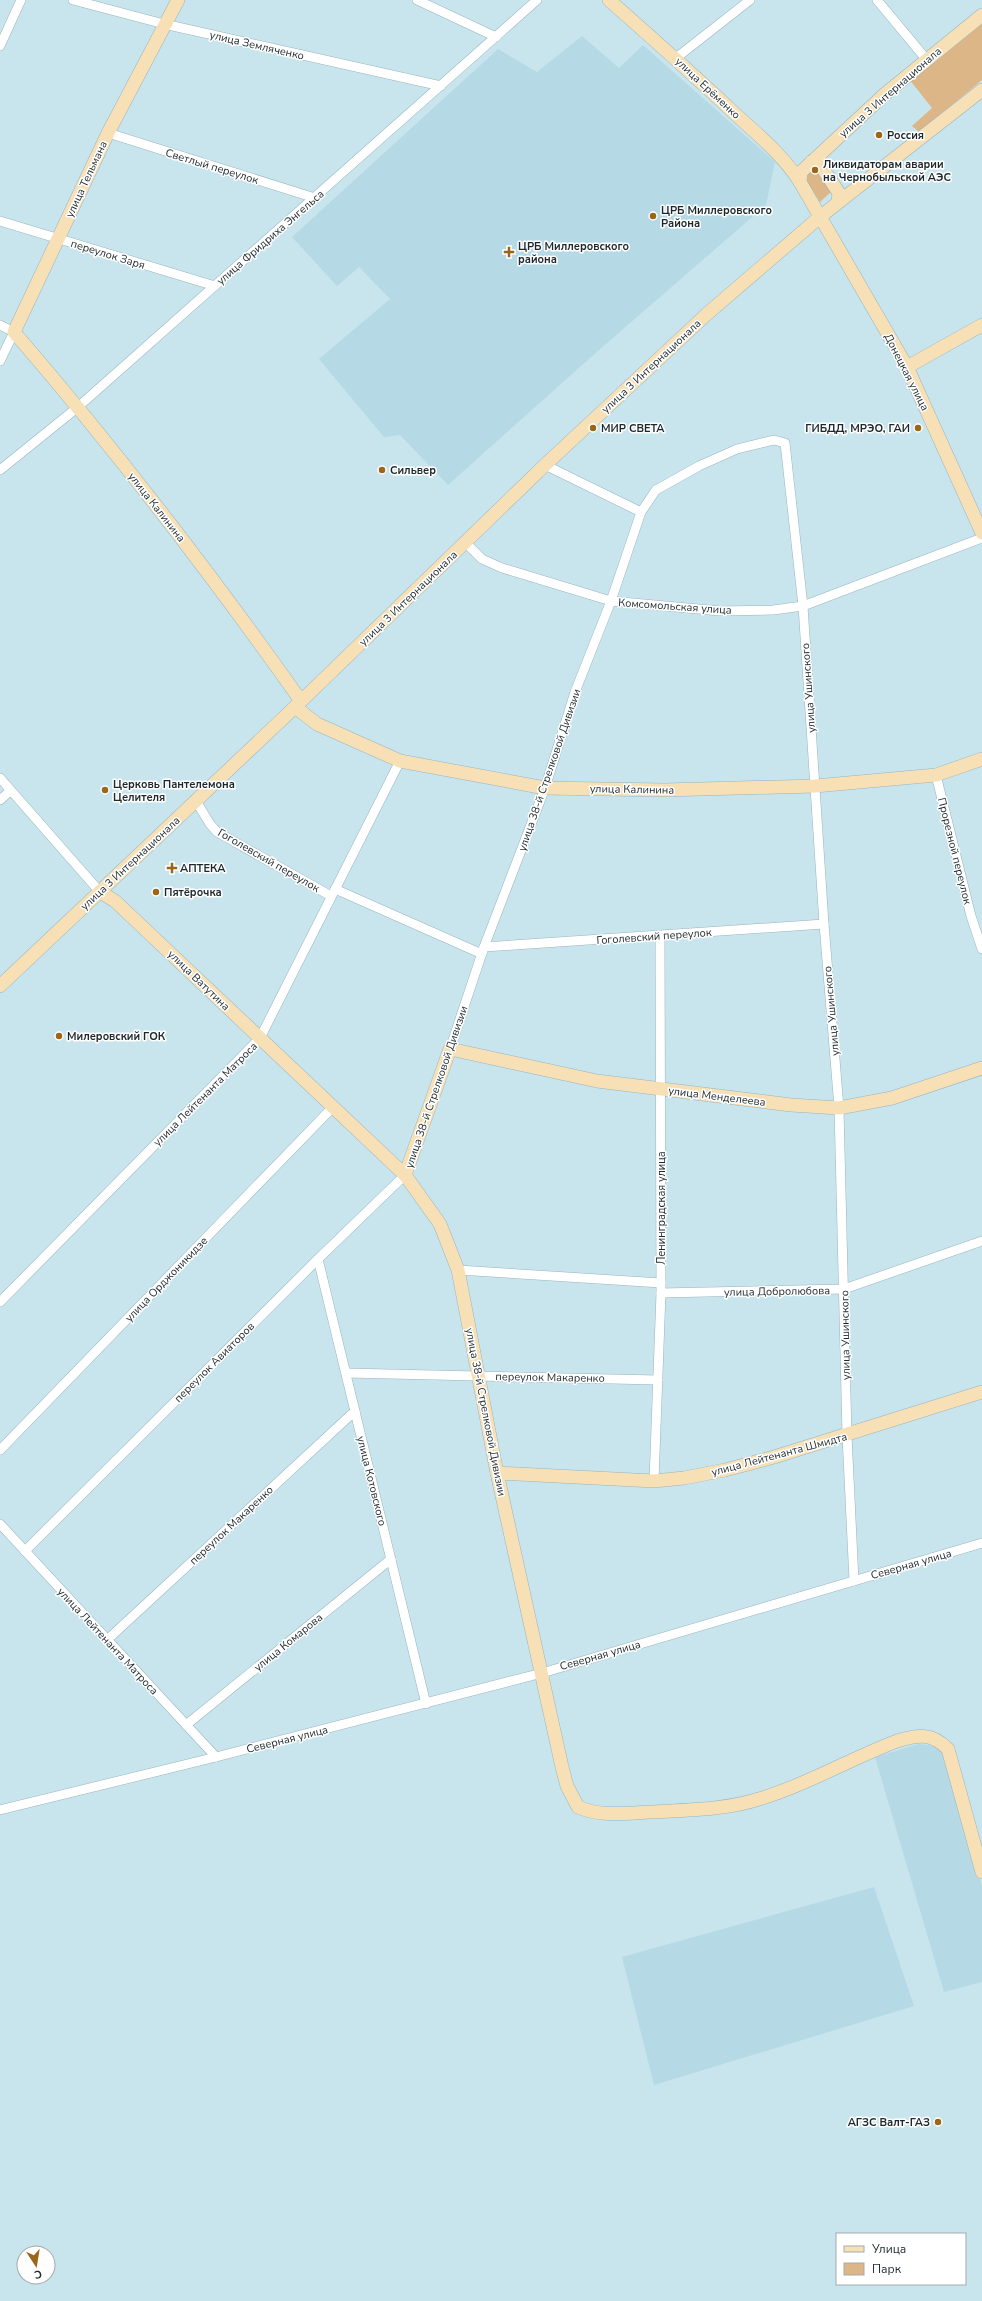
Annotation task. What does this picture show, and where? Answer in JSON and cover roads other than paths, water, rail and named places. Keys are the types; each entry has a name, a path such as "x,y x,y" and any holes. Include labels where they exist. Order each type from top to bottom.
{"street":[{"path":"0,46 21,0"},
{"name":"улица Земляченко","path":"73,0 164,24 441,86"},
{"name":"улица Тельмана","path":"0,361 108,133 164,24 178,0"},
{"path":"417,0 496,37"},
{"name":"улица Фридриха Энгельса","path":"0,470 78,407 537,0"},
{"name":"улица Ерёменко","path":"609,0 676,58 798,175"},
{"path":"676,58 750,0"},
{"path":"877,0 927,60"},
{"name":"улица 3 Интернационала","path":"798,175 885,94 982,15"},
{"name":"улица 3 Интернационала","path":"0,986 298,704 545,465 708,313 838,202 982,90"},
{"name":"Светлый переулок","path":"108,133 315,198"},
{"path":"811,162 819,163 839,193 838,202"},
{"path":"798,175 821,216"},
{"name":"Донецкая улица","path":"821,216 907,367 982,533"},
{"name":"переулок Заря","path":"0,221 215,286"},
{"name":"улица Калинина","path":"0,325 14,332 78,407 233,604 298,704 317,724 400,762 545,788 664,790 815,786 936,775 982,759"},
{"path":"907,367 982,325"},
{"name":"улица 38-й Стрелковой Дивизии","path":"785,443 774,440 737,449 699,466 675,478 656,490 641,512 611,602 575,692 545,788 483,951 405,1175 440,1224 458,1270 497,1473 567,1786 578,1807 596,1813 638,1813 747,1803 776,1794 896,1741 916,1736 928,1736 939,1740 948,1749 982,1872"},
{"name":"улица Ушинского","path":"785,443 803,606 824,924 839,1108 847,1436 854,1581"},
{"path":"545,465 641,512"},
{"name":"Комсомольская улица","path":"465,542 482,559 502,568 611,602 720,611 773,610 803,606 982,538"},
{"name":"улица Лейтенанта Матроса","path":"0,1302 260,1038 400,762"},
{"name":"Прорезной переулок","path":"936,775 971,916 982,949"},
{"name":"улица Ватутина","path":"0,778 100,892 115,901 405,1175"},
{"path":"0,800 10,791"},
{"name":"Гоголевский переулок","path":"196,801 210,824 217,832 333,893 483,951 824,924"},
{"name":"Ленинградская улица","path":"654,1481 661,1293 660,936"},
{"name":"улица Менделеева","path":"450,1048 597,1081 791,1105 839,1108 892,1098 982,1068"},
{"name":"улица Орджоникидзе","path":"0,1450 333,1107"},
{"name":"переулок Авиаторов","path":"25,1551 318,1258 405,1175"},
{"name":"улица Добролюбова","path":"661,1293 844,1289 982,1241"},
{"name":"улица Котовского","path":"318,1258 426,1704"},
{"path":"458,1270 661,1283"},
{"name":"переулок Макаренко","path":"346,1373 658,1380"},
{"name":"улица Лейтенанта Шмидта","path":"497,1473 654,1481 725,1470 847,1436 982,1392"},
{"name":"переулок Макаренко","path":"107,1640 355,1411"},
{"name":"улица Лейтенанта Матроса","path":"0,1524 216,1758"},
{"name":"Северная улица","path":"0,1810 216,1758 542,1673 982,1543"},
{"name":"улица Комарова","path":"186,1725 391,1559"}],"place":[{"name":"Россия","path":"879,135"},
{"name":"Ликвидаторам аварии на Чернобыльской АЭС","path":"815,170"},
{"name":"ЦРБ Миллеровского Района","path":"653,216"},
{"name":"ЦРБ Миллеровского района","path":"509,252"},
{"name":"МИР СВЕТА","path":"593,428"},
{"name":"ГИБДД, МРЭО, ГАИ","path":"918,428"},
{"name":"Сильвер","path":"382,470"},
{"name":"Церковь Пантелемона Целителя","path":"105,790"},
{"name":"АПТЕКА","path":"172,868"},
{"name":"Пятёрочка","path":"156,892"},
{"name":"Милеровский ГОК","path":"59,1036"},
{"name":"АГЗС Валт-ГАЗ","path":"938,2122"}]}
